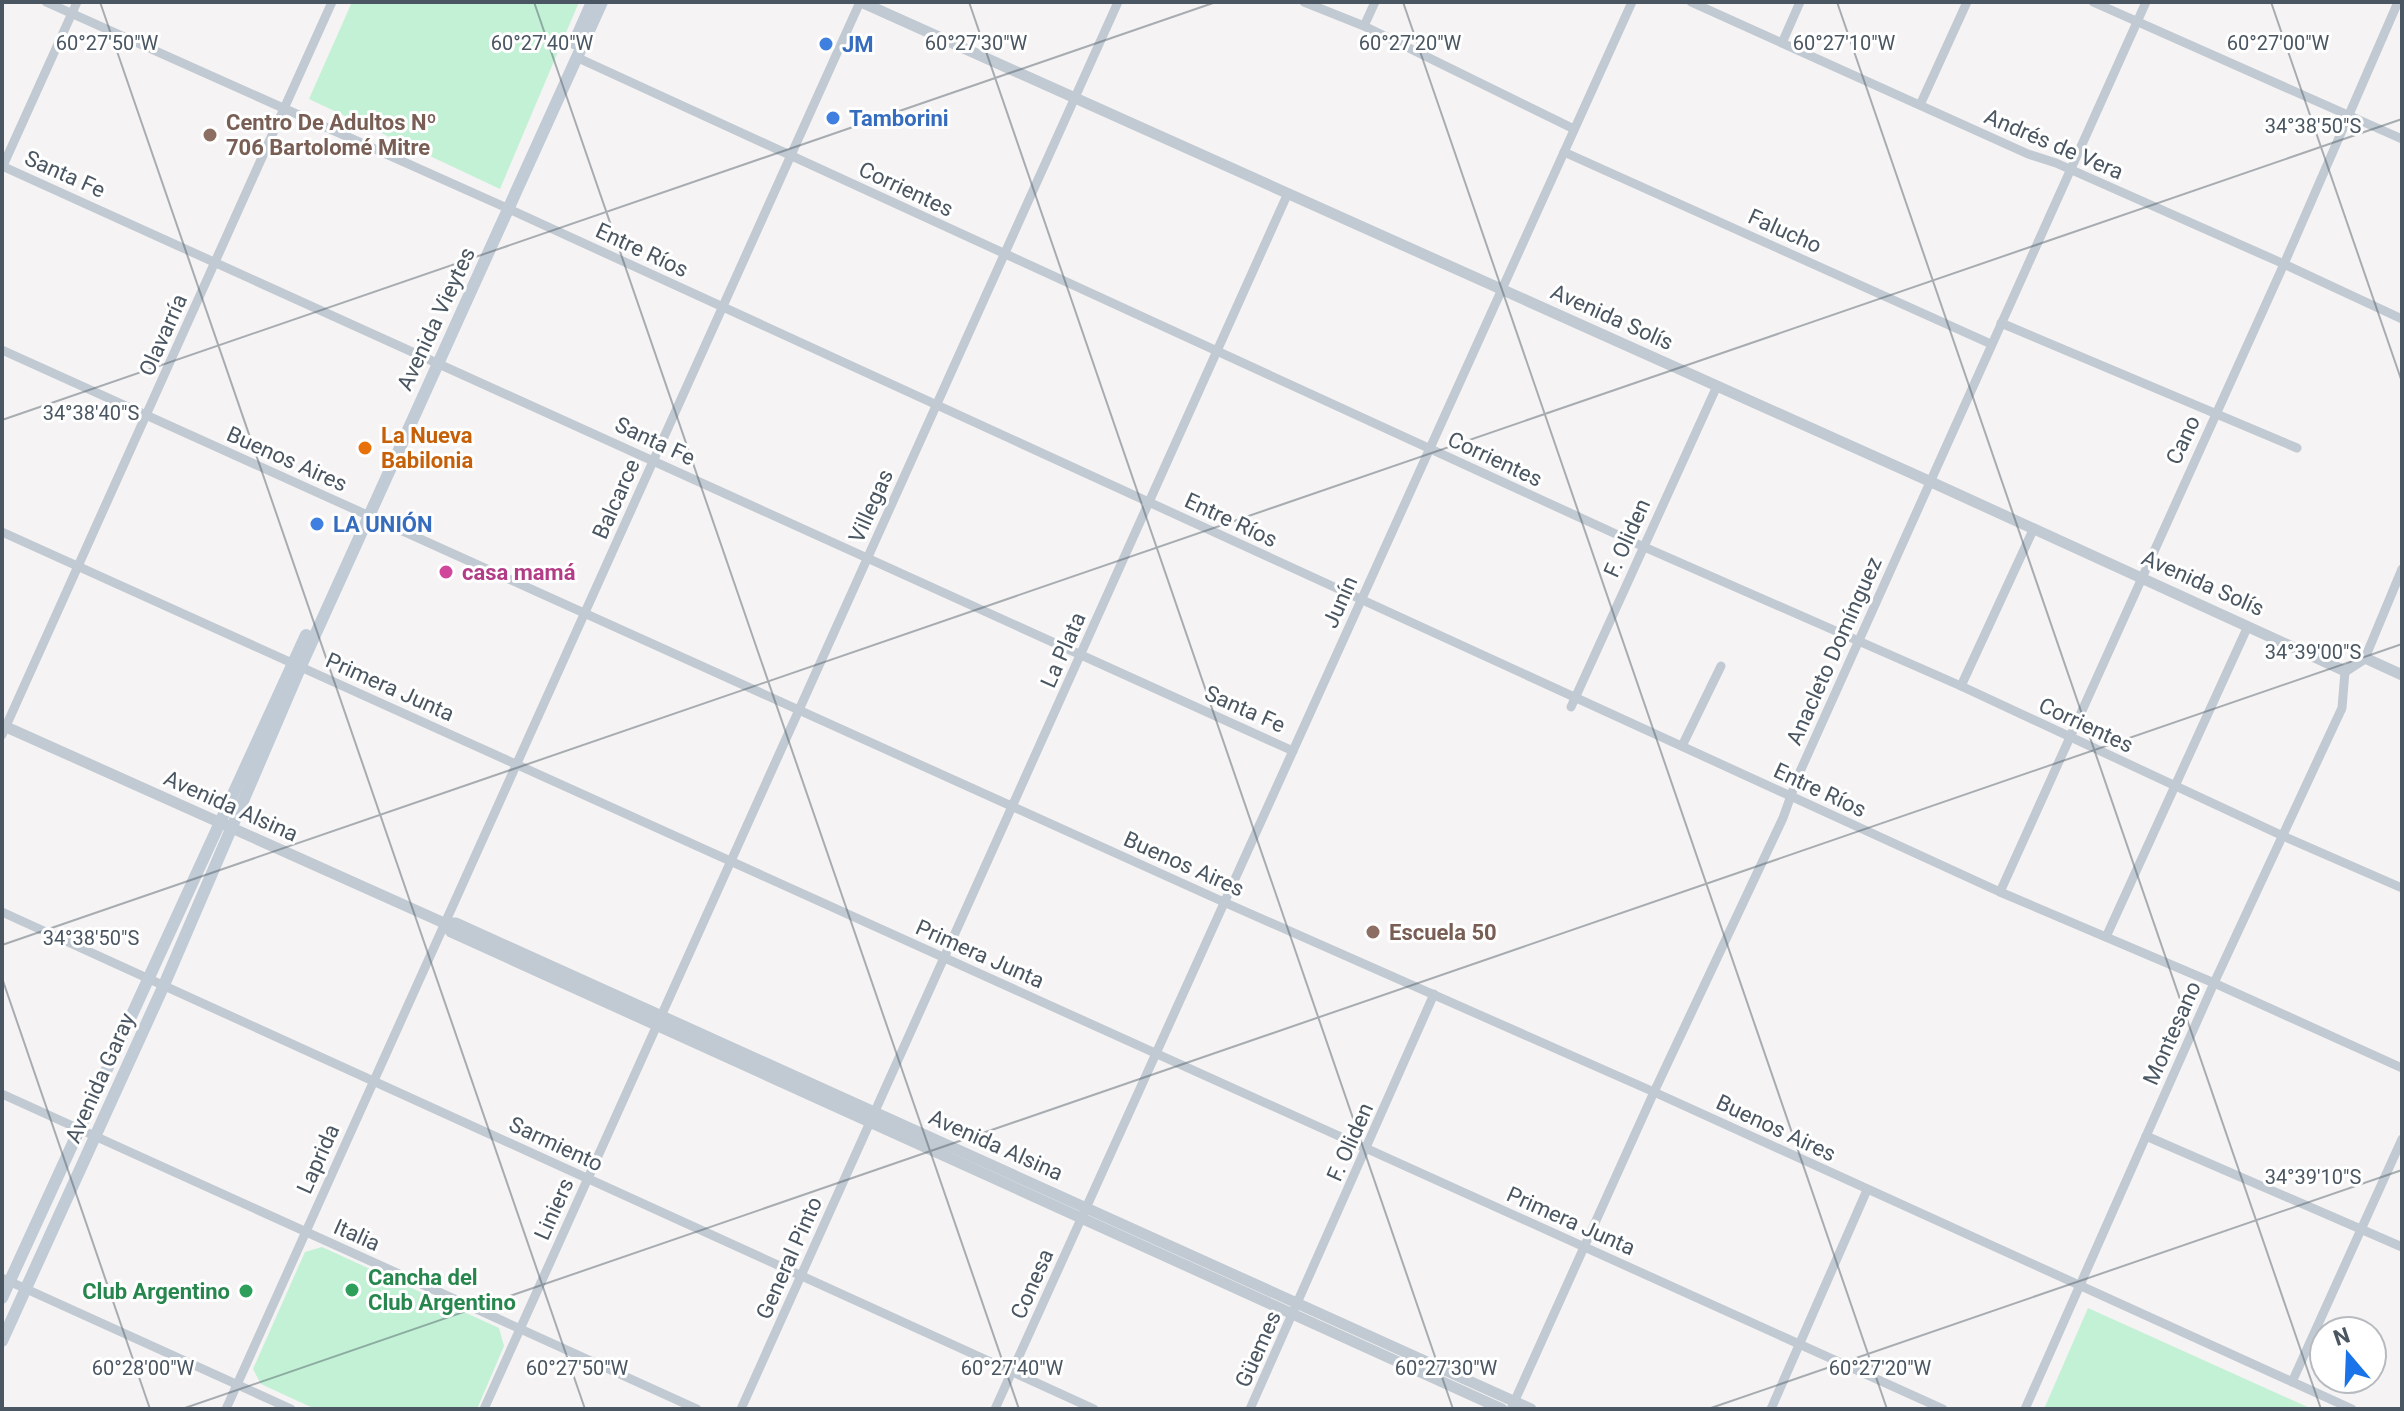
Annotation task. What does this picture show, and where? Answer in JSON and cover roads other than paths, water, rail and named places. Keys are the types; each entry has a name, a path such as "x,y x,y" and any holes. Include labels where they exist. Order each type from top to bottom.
{"main road":[{"name":"Avenida Vieytes","path":"506,207 592,2"},
{"name":"Avenida Vieytes","path":"219,823 367,514 435,360 602,2"},
{"name":"Avenida Vieytes","path":"232,829 297,664"},
{"name":"Avenida Garay","path":"2,1298 6,1280 219,823"},
{"name":"Avenida Garay","path":"2,1341 232,829"}],"street":[{"name":"Entre Ríos","path":"46,2 506,207 1361,599 1573,702 1682,746 2000,892 2214,983 2402,1068"},
{"path":"2,167 77,2"},
{"name":"Olavarría","path":"3,729 332,2"},
{"name":"Avenida Solís","path":"861,2 2034,528 2345,671"},
{"name":"Balcarce","path":"444,923 861,2"},
{"name":"Villegas","path":"659,1020 1118,2"},
{"path":"1304,2 1364,26 1574,129"},
{"path":"1364,26 1375,2"},
{"name":"Junín","path":"1084,1212 1632,2"},
{"name":"Andrés de Vera","path":"1691,2 2402,319"},
{"path":"1782,43 1800,2"},
{"path":"1920,105 1967,2"},
{"path":"2093,2 2402,139"},
{"name":"Anacleto Domínguez","path":"1512,1405 1791,796 1929,481 2146,2"},
{"name":"Cano","path":"2000,892 2284,264 2398,2"},
{"name":"Corrientes","path":"576,57 1642,546 1961,686 2402,888"},
{"name":"Falucho","path":"1564,152 1991,344"},
{"name":"Santa Fe","path":"2,167 435,360 1293,751"},
{"name":"La Plata","path":"872,1117 1288,193"},
{"path":"2001,323 2297,448"},
{"name":"Buenos Aires","path":"2,350 2352,1409"},
{"name":"F. Oliden","path":"1573,702 1717,386"},
{"path":"1961,686 2034,528"},
{"name":"Primera Junta","path":"2,532 1943,1409"},
{"path":"2345,671 2365,658 2402,569"},
{"path":"2106,937 2248,626"},
{"path":"2365,658 2402,675"},
{"path":"1682,746 1721,666"},
{"name":"Montesano","path":"2025,1409 2214,983 2342,708 2345,671"},
{"name":"Avenida Alsina","path":"3,729 444,923 456,923 659,1020 1295,1309 1512,1405 1531,1409"},
{"name":"Sarmiento","path":"2,912 1094,1409"},
{"name":"Laprida","path":"226,1409 444,923"},
{"name":"F. Oliden","path":"1295,1309 1434,994"},
{"name":"Liniers","path":"484,1409 659,1020"},
{"name":"Italia","path":"2,1094 697,1409"},
{"name":"General Pinto","path":"741,1409 872,1117"},
{"path":"2146,1136 2402,1247"},
{"path":"2292,1382 2402,1139"},
{"path":"1771,1409 1867,1190"},
{"name":"Conesa","path":"995,1409 1084,1212"},
{"path":"6,1280 291,1409"},
{"name":"Avenida Alsina","path":"1295,1309 1502,1409"},
{"name":"Güemes","path":"1250,1409 1295,1309"}],"place":[{"name":"JM","path":"826,44"},
{"name":"Tamborini","path":"833,118"},
{"name":"Centro De Adultos Nº 706 Bartolomé Mitre","path":"210,135"},
{"name":"La Nueva Babilonia","path":"365,448"},
{"name":"LA UNIÓN","path":"317,524"},
{"name":"casa mamá","path":"446,572"},
{"name":"Escuela 50","path":"1373,932"},
{"name":"Cancha del Club Argentino","path":"352,1290"},
{"name":"Club Argentino","path":"246,1291"}]}
